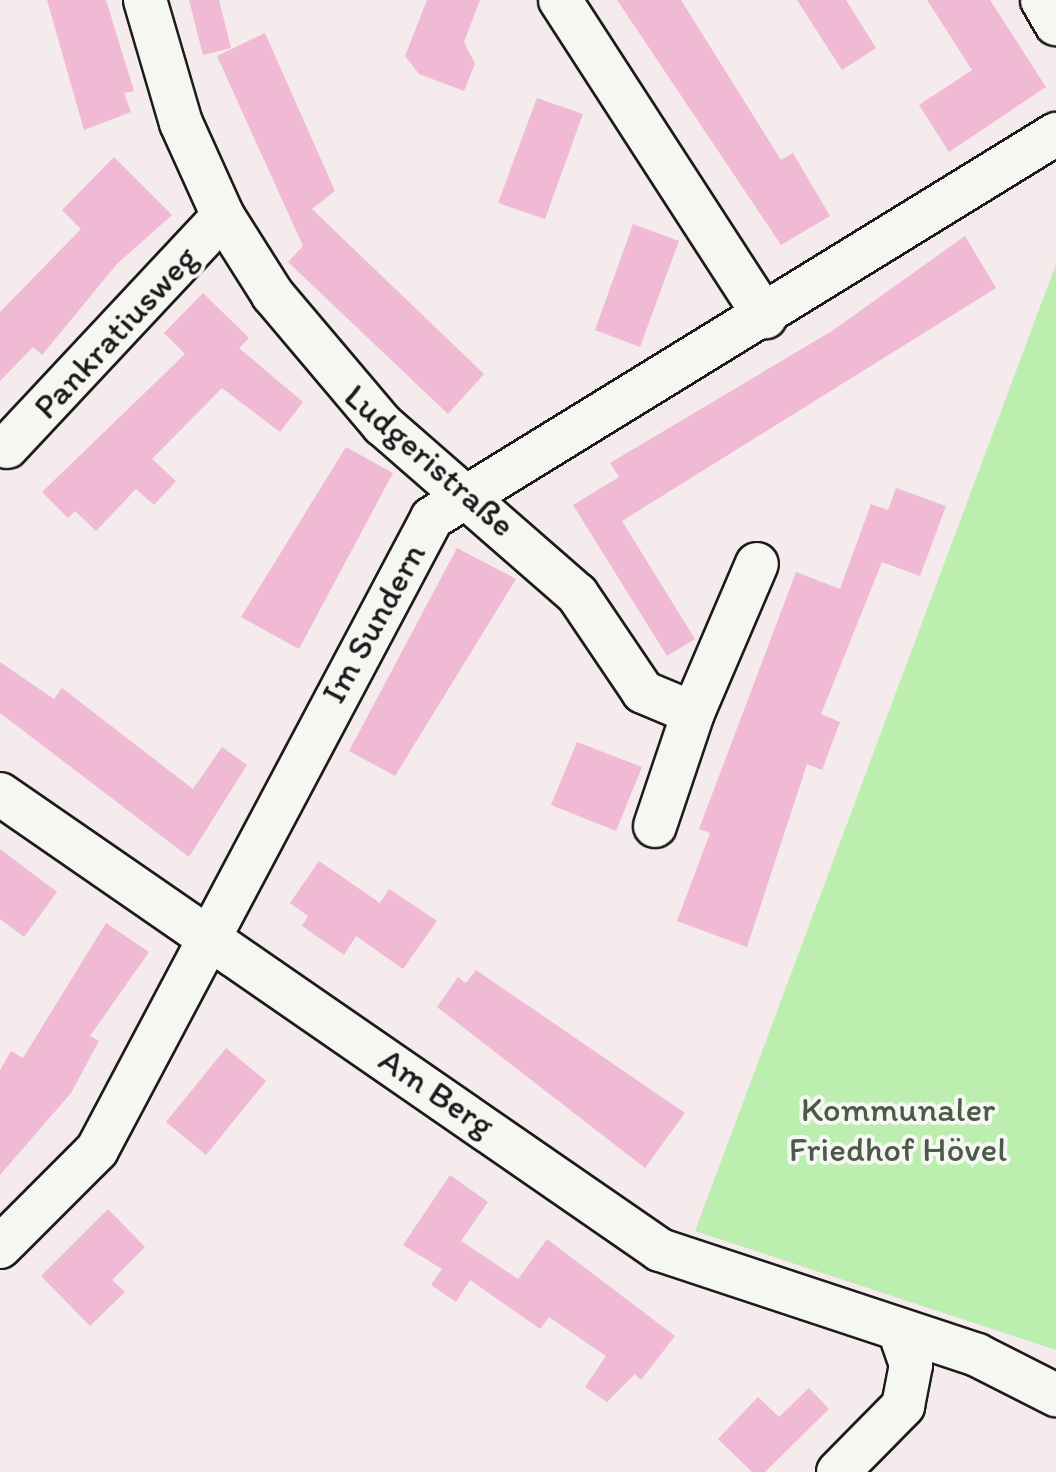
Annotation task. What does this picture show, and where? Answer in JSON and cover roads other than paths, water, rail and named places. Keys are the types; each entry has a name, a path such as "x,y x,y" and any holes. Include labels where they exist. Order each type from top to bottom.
{"street":[{"name":"Ludgeristraße","path":"145,0 181,123 223,216 326,366 577,594 643,692 693,714"},
{"path":"560,0 765,316"},
{"path":"1042,0 1056,24"},
{"name":"Im Sundern","path":"0,1247 97,1150 432,518 1056,134"},
{"name":"Pankratiusweg","path":"7,447 223,216"},
{"path":"655,826 693,714 757,564"},
{"name":"Am Berg","path":"0,794 660,1250 901,1336 977,1355 1056,1394"},
{"path":"838,1472 903,1406 911,1365 901,1336"}],"park label":[{"name":"Kommunaler Friedhof Hövel","path":"898,1129"}]}
